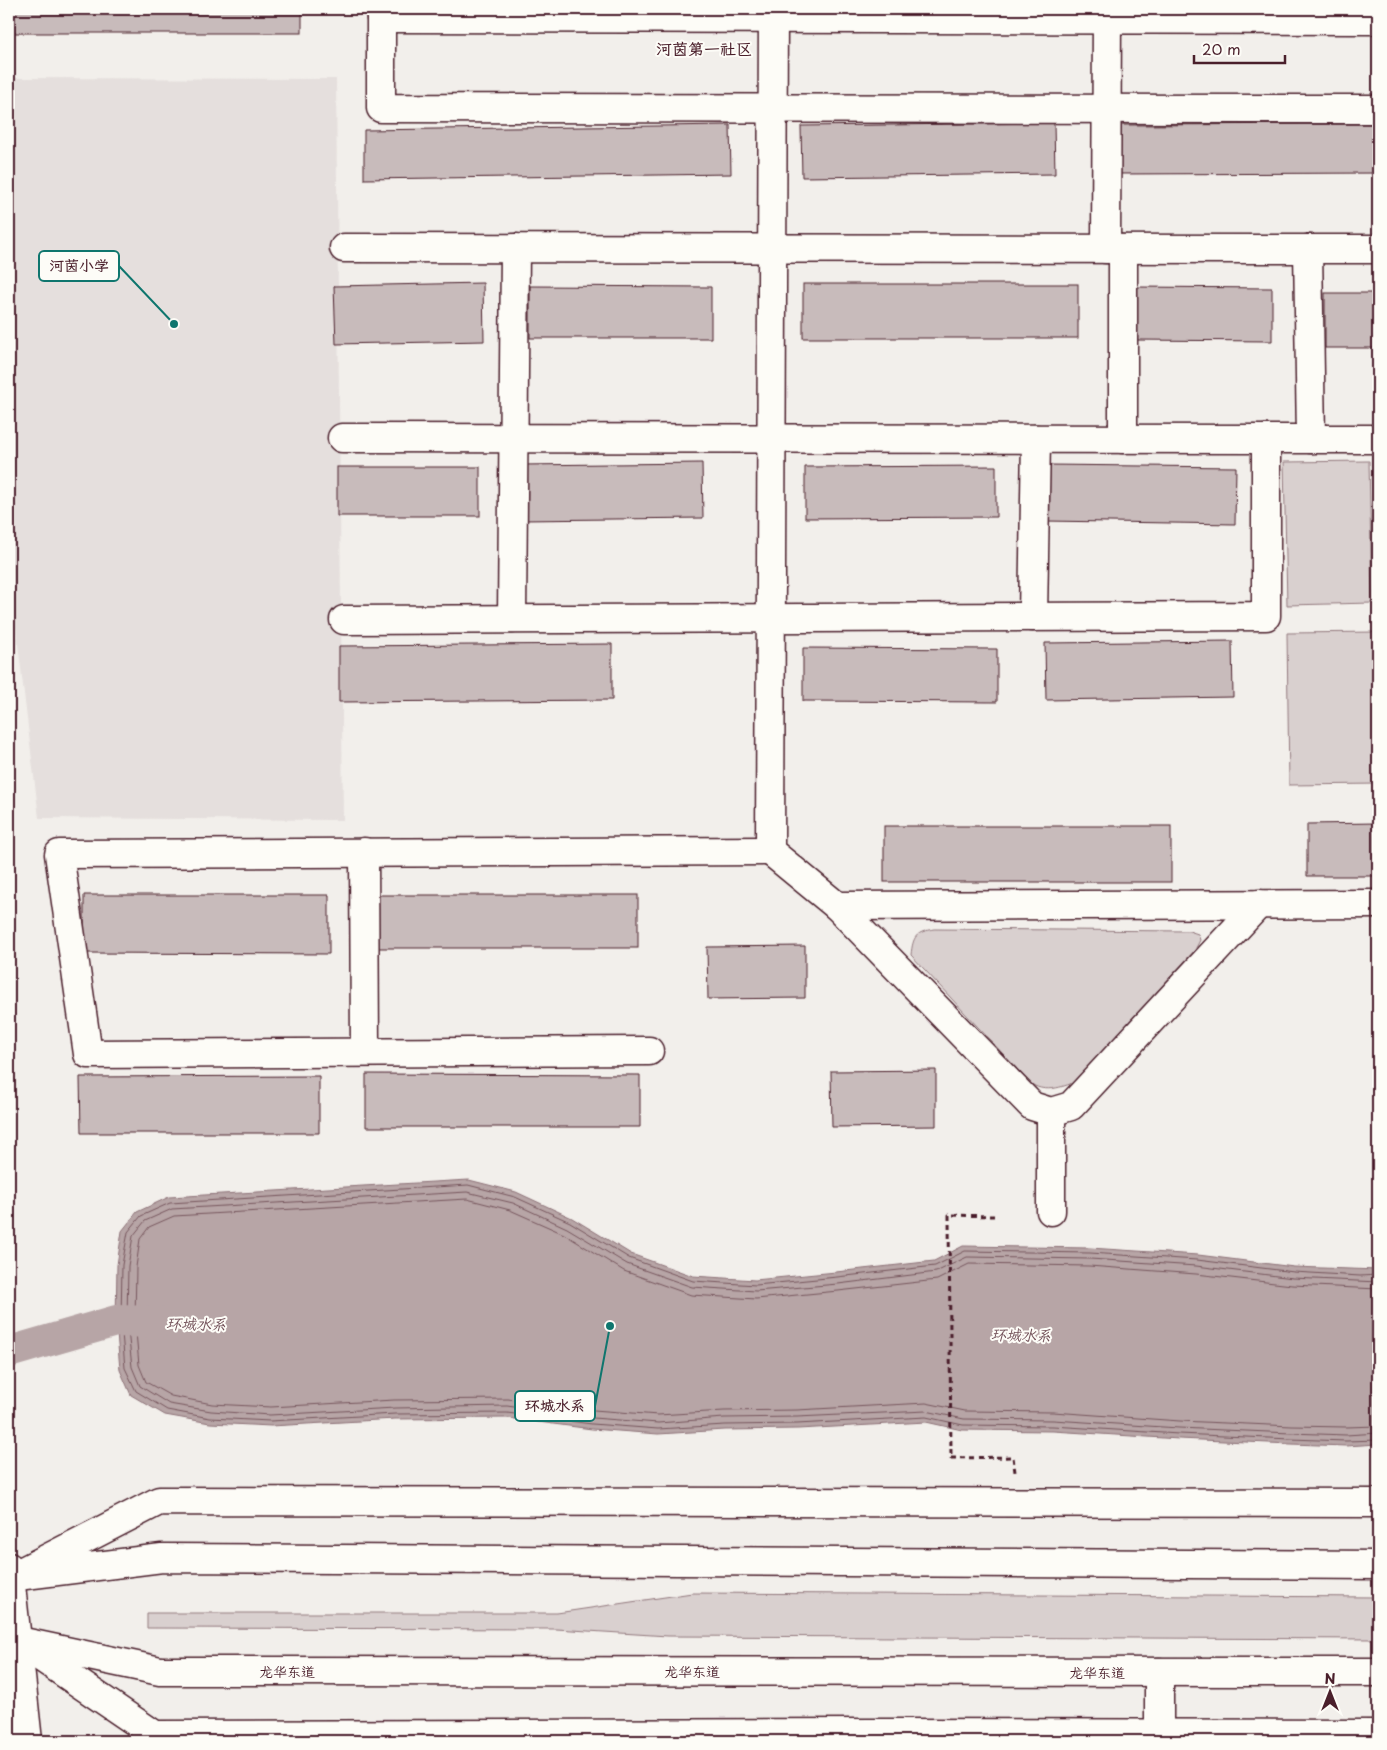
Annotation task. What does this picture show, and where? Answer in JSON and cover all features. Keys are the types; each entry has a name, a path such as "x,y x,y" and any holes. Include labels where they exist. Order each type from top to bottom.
{"street":[{"path":"1378,20 1107,14 381,13 381,108 1378,108"},
{"path":"770,851 773,14"},
{"path":"1107,14 1106,108 1122,438"},
{"path":"344,248 1378,249"},
{"path":"512,619 515,248"},
{"path":"1308,249 1311,439"},
{"path":"342,438 1378,439"},
{"path":"1033,617 1036,438"},
{"path":"344,620 1266,616 1266,438"},
{"path":"649,1051 88,1054 60,854 770,851 838,906 1032,1106 1051,1112 1070,1106 1259,904"},
{"path":"364,852 365,1052"},
{"path":"838,906 1378,904"},
{"path":"1051,1112 1051,1211"},
{"path":"9,1574 159,1501 1378,1503"},
{"path":"9,1574 162,1558 1378,1566"},
{"path":"9,1574 12,1639 28,1741"},
{"path":"12,1639 155,1735 561,1738 1159,1737 1378,1734"},
{"name":"龙华东道","path":"12,1639 160,1671 1378,1672"},
{"path":"1159,1672 1159,1737"}],"path":[{"path":"994,1216 949,1215 951,1458 997,1458"}],"shaded area":[{"path":"9,78 336,79 343,820 39,818 9,569"},
{"path":"1369,461 1372,603 1287,605 1284,462"},
{"path":"1378,632 1378,784 1289,785 1287,633"},
{"path":"934,929 1189,931 1198,934 1200,940 1195,950 1073,1083 1046,1089 1030,1083 911,955 916,936"},
{"path":"692,1593 1378,1597 1378,1639 668,1636 556,1629 147,1628 147,1613 557,1613"}],"water":[{"path":"469,1180 516,1192 572,1218 631,1254 693,1276 755,1280 836,1272 934,1261 963,1246 1090,1248 1198,1255 1294,1267 1378,1270 1378,1444 1346,1446 1179,1439 1053,1431 962,1430 926,1422 658,1434 592,1429 507,1418 395,1419 271,1426 210,1423 165,1415 131,1395 120,1370 116,1321 117,1265 122,1231 137,1212 169,1197"}],"building":[{"path":"9,9 302,9 302,33 9,33"},
{"path":"1054,123 1055,174 802,177 801,126"},
{"path":"1378,124 1378,173 1114,174 1114,125"},
{"path":"730,125 731,174 364,179 364,130"},
{"path":"483,283 484,341 336,344 334,286"},
{"path":"803,284 1078,284 1078,338 803,338"},
{"path":"530,286 711,287 711,338 530,338"},
{"path":"1135,287 1272,288 1272,341 1135,340"},
{"path":"1325,293 1378,293 1378,348 1325,348"},
{"path":"702,463 703,518 522,520 521,465"},
{"path":"1048,465 1236,467 1235,524 1047,521"},
{"path":"996,466 996,517 805,518 805,467"},
{"path":"337,467 480,467 480,516 337,516"},
{"path":"1372,475 1378,475 1378,525 1374,526"},
{"path":"1232,641 1233,697 1046,700 1045,643"},
{"path":"612,644 612,700 339,702 339,646"},
{"path":"803,648 997,649 997,702 803,701"},
{"path":"1378,823 1378,876 1307,876 1307,824"},
{"path":"884,826 1171,826 1171,882 884,882"},
{"path":"84,895 329,895 329,954 84,953"},
{"path":"369,895 638,895 638,948 369,948"},
{"path":"805,946 805,998 708,999 707,947"},
{"path":"936,1070 936,1126 832,1127 831,1071"},
{"path":"366,1074 640,1075 640,1127 366,1127"},
{"path":"319,1076 319,1133 81,1133 80,1077"}],"waterway":[{"name":"环城水系","path":"9,1352 116,1321 160,1322"}],"place":[{"name":"河茵小学","path":"174,324"},
{"name":"环城水系","path":"610,1326"}],"district":[{"name":"河茵第一社区","path":"704,48"}]}
